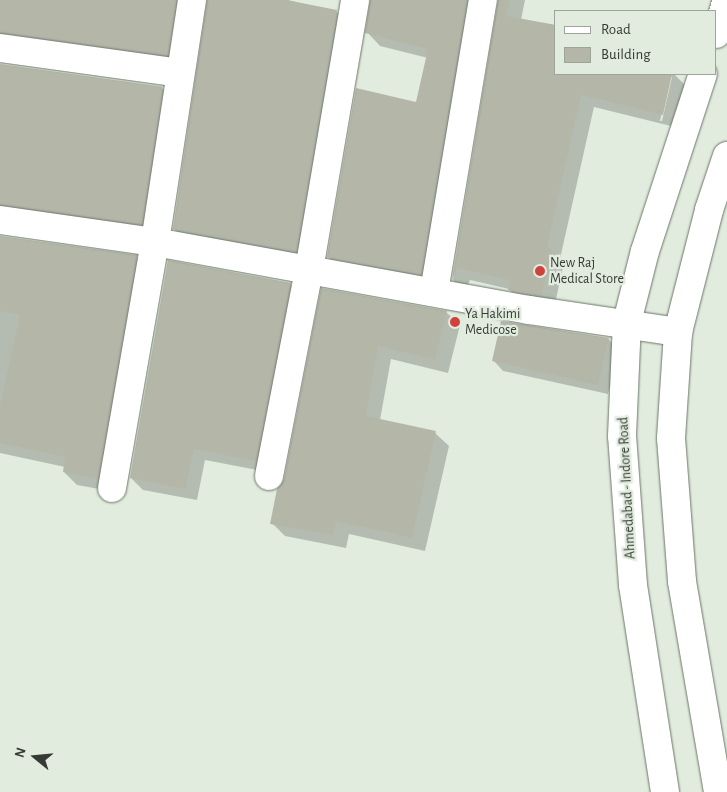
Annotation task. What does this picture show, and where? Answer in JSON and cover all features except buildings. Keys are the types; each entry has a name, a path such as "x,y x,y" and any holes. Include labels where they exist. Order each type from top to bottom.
{"main road":[{"path":"112,488 155,242 192,0"},
{"path":"268,476 308,270 354,0"},
{"path":"434,292 482,0"},
{"path":"717,31 727,0"},
{"path":"0,48 180,74"},
{"name":"Ahmedabad - Indore Road","path":"665,792 632,575 622,436 627,322 645,251 703,75"},
{"path":"720,777 682,581 671,438 678,332 709,210 727,156"},
{"path":"0,220 155,242 529,310 627,322 678,332"}],"place":[{"name":"New Raj Medical Store","path":"540,271"},
{"name":"Ya Hakimi Medicose","path":"455,322"}]}
